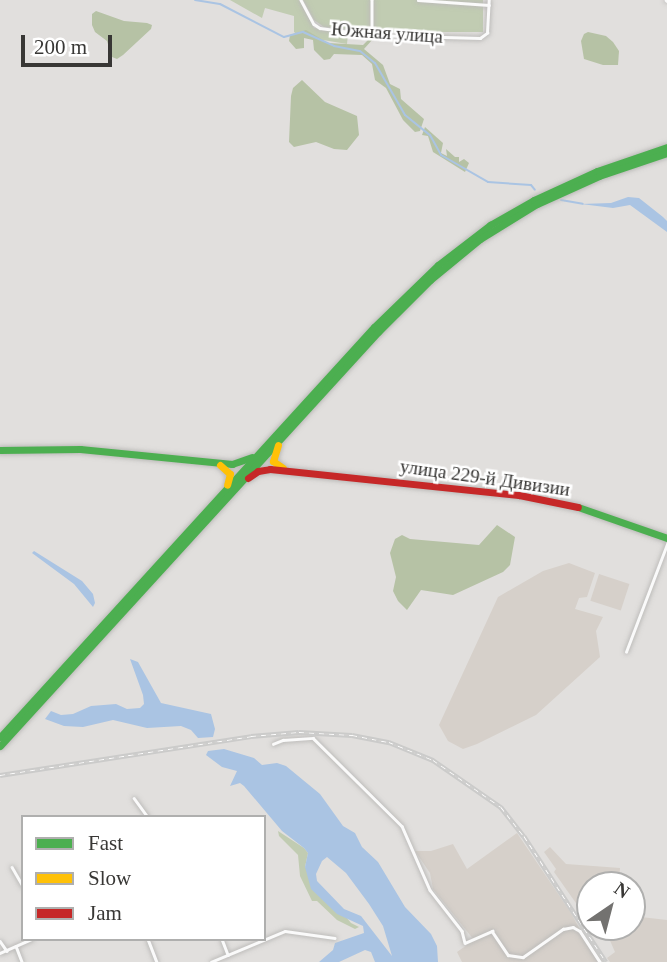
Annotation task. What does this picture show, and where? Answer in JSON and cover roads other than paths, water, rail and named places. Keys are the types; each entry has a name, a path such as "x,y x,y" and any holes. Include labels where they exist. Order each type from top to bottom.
{"main road":[{"path":"0,737 400,300 471,239 550,191 618,163 667,147"},
{"path":"0,746 355,357 430,280 493,230 568,189 667,153"},
{"path":"294,471 274,463 276,447 355,357"},
{"path":"0,450 80,449 237,464 248,459 297,412"},
{"path":"154,569 228,483 229,471 212,463"},
{"name":"улица 229-й Дивизии","path":"195,532 255,473 270,469 556,502 594,510 667,538"}],"street":[{"name":"Южная улица","path":"301,0 314,24 320,28 372,35 480,38 487,33 489,5"},
{"path":"372,0 372,35"},
{"path":"418,0 489,5 489,0"},
{"path":"626,652 667,544"},
{"path":"273,744 283,740 313,738 402,826 412,854 426,874 430,890 461,931 466,943 492,931 508,955 523,957 563,929 573,927 580,931 600,962"},
{"path":"134,798 147,815"},
{"path":"12,867 21,883"},
{"path":"266,940 285,932 335,938"},
{"path":"0,941 6,951"},
{"path":"0,953 27,941"},
{"path":"149,941 156,962"},
{"path":"223,941 228,955"},
{"path":"211,962 263,941"},
{"path":"16,946 22,962"}],"water":[{"path":"628,197 639,198 663,217 667,221 667,232 630,205 613,208 581,204 611,203"},
{"path":"34,551 82,581 93,594 93,607 74,584 32,553"},
{"path":"130,659 138,662 161,703 211,714 215,729 213,737 198,738 191,730 181,726 147,728 113,720 83,727 64,726 45,719 51,711 61,715 73,714 91,706 116,704 127,709 140,708 144,704 143,695"},
{"path":"224,749 254,758 262,765 277,763 286,766 320,794 343,826 355,833 362,847 378,862 405,907 431,934 437,946 438,962 375,962 371,952 365,950 339,962 319,962 333,950 335,943 364,933 363,926 337,914 311,889 305,867 308,853 282,831 244,786 240,783 230,786 237,771 222,767 206,755 208,751","holes":["327,857 346,873 383,926 392,956 361,916 344,909 317,881 316,874"]}],"waterway":[{"path":"195,0 220,4 284,37 303,32 334,46 360,51 375,63 405,115 430,135 441,155 488,182 531,185 535,190"},
{"path":"561,200 583,204"}],"railway":[{"path":"0,775 251,736 299,732 352,735 389,742 433,760 501,807 524,836 606,962"}]}
